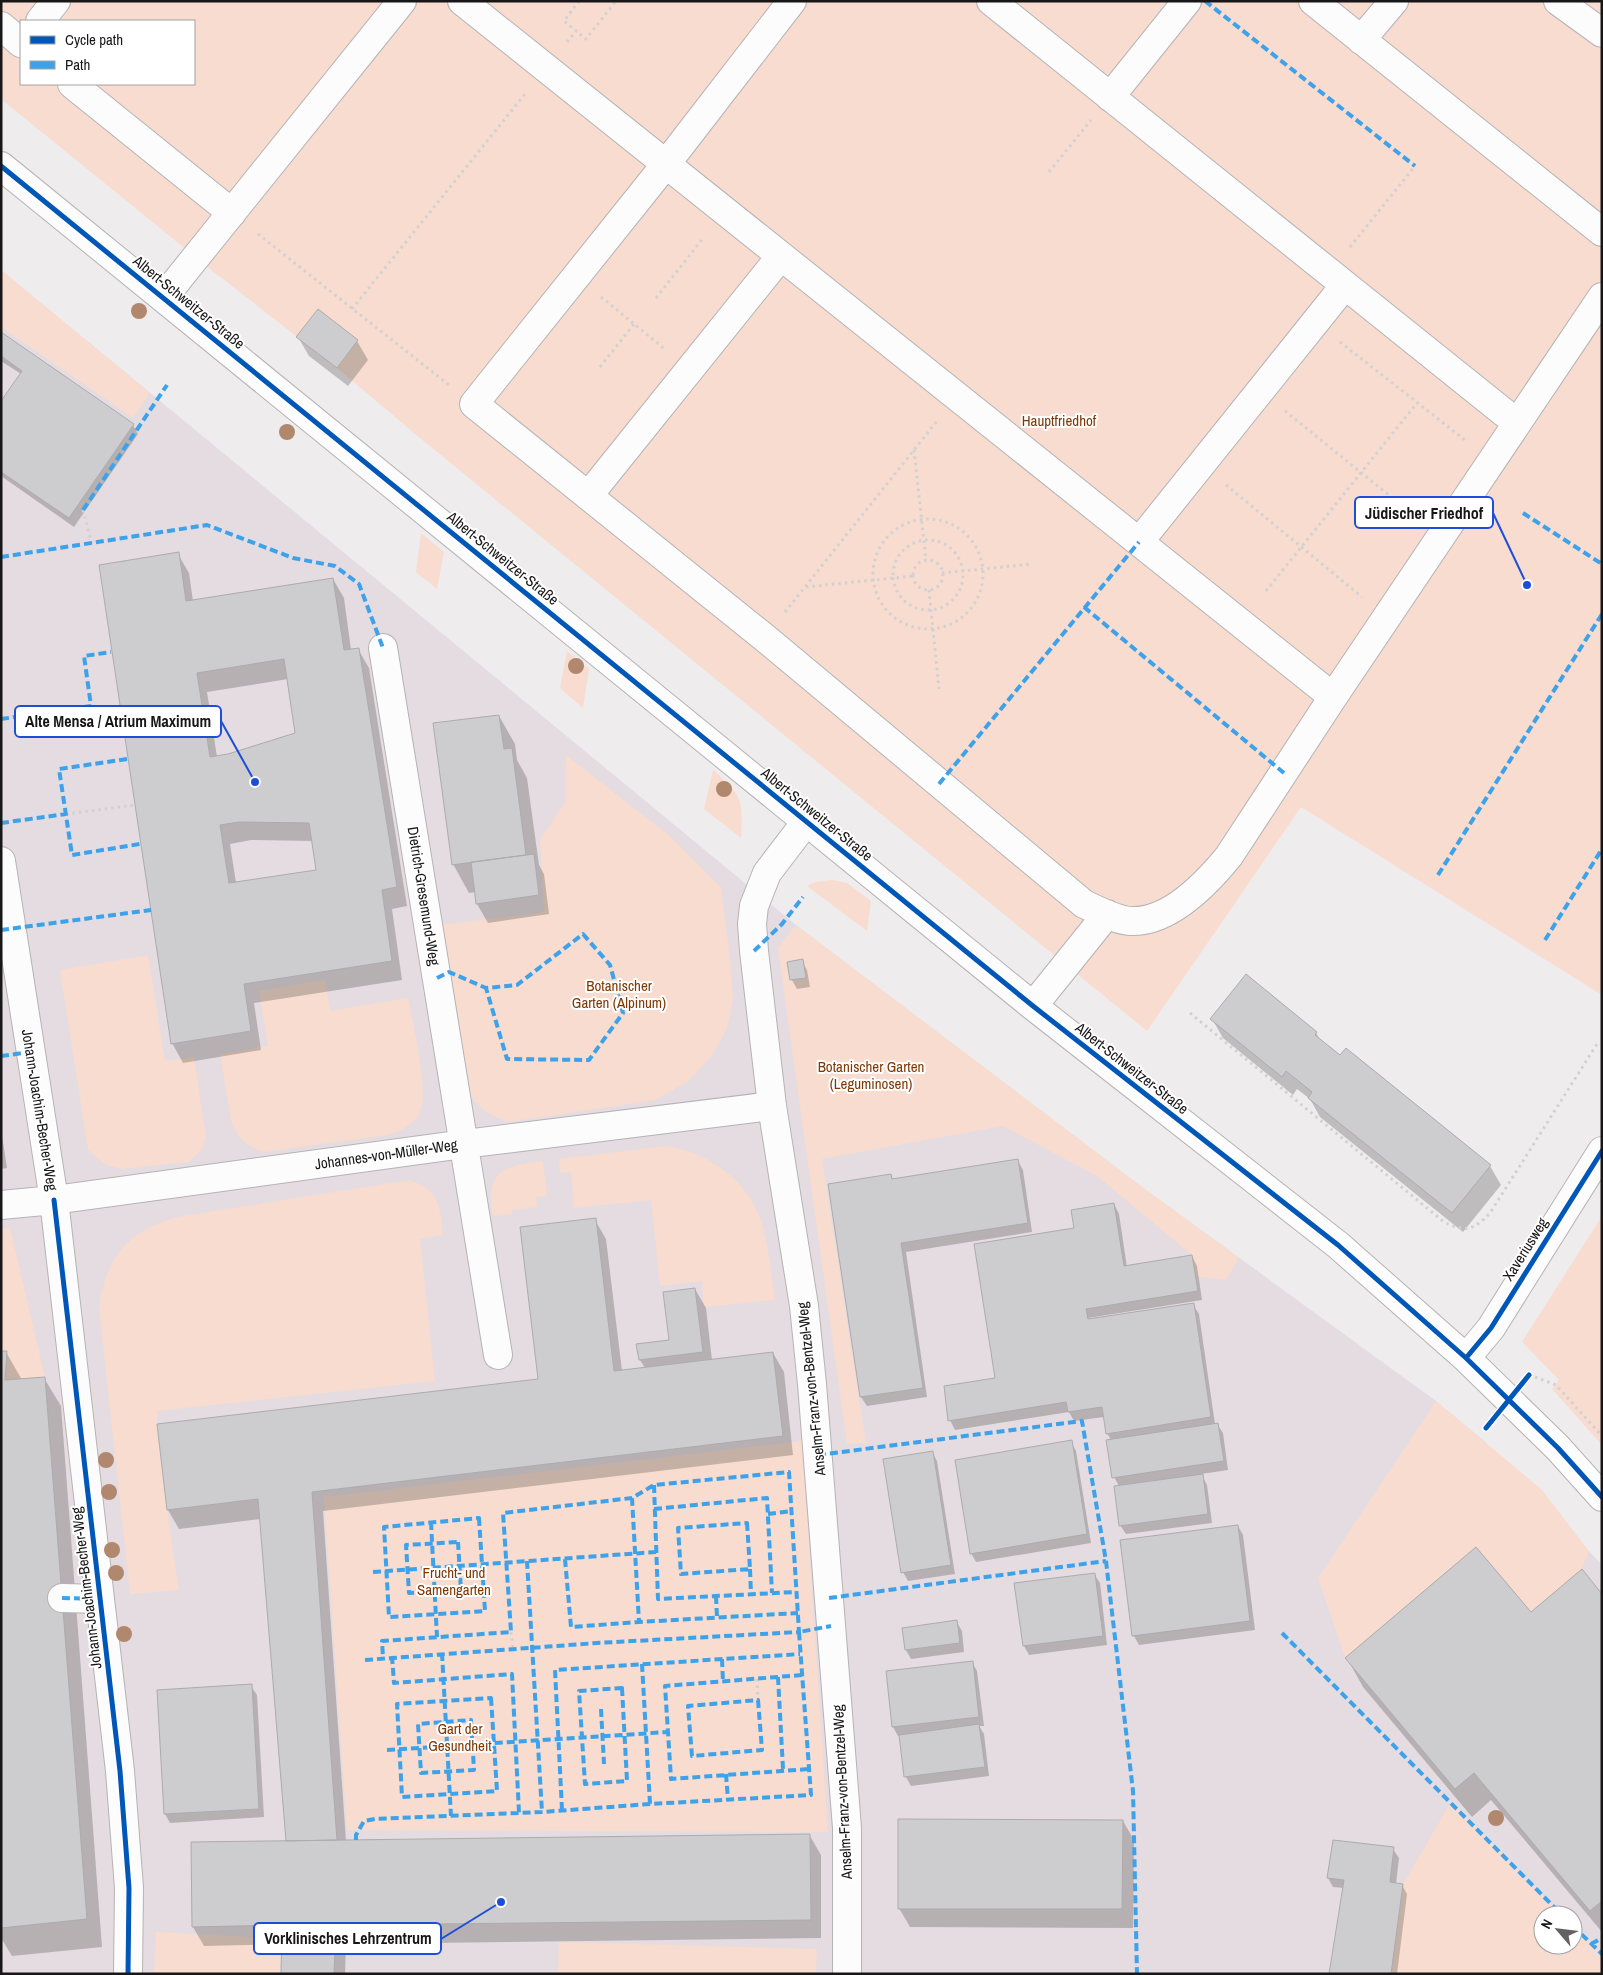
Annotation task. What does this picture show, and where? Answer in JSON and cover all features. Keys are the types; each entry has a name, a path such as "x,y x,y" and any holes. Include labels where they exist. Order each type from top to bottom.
{"street":[{"path":"41,20 56,1"},
{"path":"163,298 241,220 402,1"},
{"path":"462,1 1334,697"},
{"path":"792,1 666,164 474,404 765,638 1084,904 1107,914 1131,921 1155,917 1181,903 1209,880 1229,856 1602,297"},
{"path":"991,1 1102,106 1338,279 1518,423"},
{"path":"1102,106 1187,1"},
{"path":"1313,1 1602,232"},
{"path":"1362,40 1394,1"},
{"path":"1558,1 1602,33"},
{"path":"1,26 20,42"},
{"path":"73,85 241,220"},
{"name":"Albert-Schweitzer-Straße","path":"1,166 806,822 1034,1006 1338,1245 1466,1358 1558,1448 1602,1497"},
{"path":"588,496 781,256"},
{"path":"1139,542 1338,279"},
{"name":"Dietrich-Gresemund-Weg","path":"383,648 498,1355"},
{"name":"Anselm-Franz-von-Bentzel-Weg","path":"806,822 767,873 754,906 752,924 772,1106 804,1306 815,1420 847,1828 847,1974"},
{"name":"Johann-Joachim-Becher-Weg","path":"1,861 54,1200 120,1771 129,1888 128,1974"},
{"path":"1034,1006 1107,914"},
{"name":"Johannes-von-Müller-Weg","path":"1,1206 464,1144 772,1106"},
{"name":"Xaveriusweg","path":"1466,1358 1491,1328 1602,1151"},
{"name":"Johann-Joachim-Becher-Weg","path":"62,1598 100,1599"}],"path":[{"path":"579,1 564,21 586,39 616,1"},
{"path":"352,309 576,31"},
{"path":"1049,172 1102,106"},
{"path":"1338,279 1415,166"},
{"path":"656,298 725,211"},
{"path":"241,220 447,384"},
{"path":"575,276 691,370"},
{"path":"600,367 634,324"},
{"path":"1333,337 1491,461"},
{"path":"765,638 957,397"},
{"path":"1266,591 1417,403"},
{"path":"1285,411 1442,537"},
{"path":"914,450 926,560"},
{"path":"1226,486 1388,617"},
{"path":"83,510 92,544"},
{"path":"922,519 937,519 950,523 963,531 973,541 980,554 983,568 982,586 976,603 965,616 950,625 933,630 916,628 900,622 887,612 877,597 873,581 873,566 877,552 884,540 895,530 908,523 922,519"},
{"path":"924,540 935,540 950,547 960,560 964,571 959,593 952,602 942,608 931,610 914,607 901,598 892,578 893,567 897,557 913,542 924,540"},
{"path":"926,560 939,565 942,573 943,578 938,586 929,590 924,590 916,585 913,576 918,564 926,560"},
{"path":"942,573 1032,564"},
{"path":"805,587 913,576"},
{"path":"929,590 939,690"},
{"path":"66,814 135,804"},
{"path":"1190,1012 1444,1222 1457,1229 1472,1228 1482,1222 1490,1212 1597,1044"},
{"path":"1529,1375 1556,1385 1602,1436"},
{"path":"511,1632 513,1648"},
{"path":"757,1679 758,1700"}],"shaded area":[{"path":"1,270 796,925 1142,1187 1436,1401 1483,1440 1530,1487 1602,1565 1602,1974 1,1974"}],"green space":[{"name":"Hauptfriedhof","path":"1,1 1602,1 1602,995 1301,807 1147,1031 420,438 337,368 214,272 1,99"},
{"path":"1,270 150,393 133,418 1,327"},
{"path":"421,533 444,552 437,589 416,572"},
{"path":"567,651 589,669 583,708 560,688"},
{"name":"Botanischer Garten (Alpinum)","path":"566,755 671,837 721,888 733,999 727,1028 712,1056 687,1082 655,1100 509,1122 486,1111 468,1092 441,925 544,912 540,840 565,802"},
{"path":"713,770 730,786 739,799 742,815 741,838 704,809"},
{"path":"832,880 847,883 871,901 867,931 807,886 816,882"},
{"name":"Botanischer Garten (Leguminosen)","path":"796,925 1142,1187 1239,1258 1226,1280 1196,1276 1192,1255 1097,1176 1003,1126 822,1159 866,1443 847,1444 778,948"},
{"path":"148,955 165,1061 194,1057 206,1138 200,1152 188,1162 120,1169 105,1164 88,1150 60,970"},
{"path":"325,980 330,1011 408,998 423,1087 421,1110 415,1120 403,1129 388,1135 263,1152 247,1144 233,1127 220,1054 268,1046 259,991"},
{"path":"666,1146 697,1155 712,1162 725,1171 748,1194 762,1224 775,1300 704,1307 702,1281 660,1286 651,1200 574,1208 571,1172 560,1173 559,1159"},
{"path":"543,1161 547,1196 536,1197 537,1207 512,1210 512,1214 493,1216 491,1192 497,1176 503,1171 518,1165"},
{"path":"410,1180 420,1184 433,1195 437,1201 442,1225 443,1235 420,1239 435,1381 157,1411 167,1510 179,1590 130,1594 99,1307 107,1274 122,1248 145,1230 177,1217"},
{"path":"1602,1216 1602,1445 1552,1389 1559,1380 1522,1342"},
{"path":"10,1228 45,1377 5,1380 7,1351 1,1351 1,1229"},
{"path":"1436,1401 1542,1490 1589,1551 1582,1569 1531,1612 1476,1547 1345,1658 1318,1578"},
{"path":"802,1441 828,1832 347,1830 324,1497"},
{"path":"1451,1802 1552,1905 1533,1905 1533,1955 1583,1955 1583,1936 1602,1954 1602,1974 1391,1974 1403,1884"},
{"path":"156,1932 282,1939 280,1974 154,1974"},
{"path":"559,1942 817,1949 816,1974 558,1974"}],"building":[{"path":"318,309 358,340 337,368 296,337"},
{"path":"1,332 134,424 69,518 1,472 1,401 22,371 1,356"},
{"path":"179,552 186,601 333,578 344,650 359,648 397,887 382,890 392,961 244,984 251,1031 171,1044 99,565","holes":["284,659 295,733 228,754 210,757 197,673","239,822 309,823 316,870 229,883 220,825"]},
{"path":"499,715 504,749 512,748 526,855 452,865 433,723"},
{"path":"534,854 539,895 476,904 471,862"},
{"path":"803,959 806,978 790,980 787,962"},
{"path":"1246,974 1317,1032 1315,1035 1340,1055 1346,1048 1491,1165 1452,1213 1308,1098 1312,1092 1286,1071 1282,1077 1210,1019"},
{"path":"1018,1159 1028,1223 901,1243 923,1388 860,1397 828,1184 891,1174 892,1179"},
{"path":"1114,1203 1124,1266 1192,1255 1198,1291 1086,1309 1088,1319 1194,1303 1211,1417 1106,1434 1102,1407 1068,1412 1066,1402 948,1421 944,1386 995,1378 974,1244 1074,1228 1071,1210"},
{"path":"596,1218 614,1371 773,1352 783,1436 312,1492 337,1840 286,1841 258,1499 167,1510 157,1424 538,1379 520,1227"},
{"path":"695,1288 703,1352 639,1360 636,1344 669,1340 663,1292"},
{"path":"1,1351 7,1351 5,1380 45,1377 87,1919 1,1928"},
{"path":"1218,1423 1224,1461 1112,1478 1106,1440"},
{"path":"1072,1440 1087,1534 970,1554 955,1460"},
{"path":"933,1451 951,1565 901,1573 883,1459"},
{"path":"1203,1474 1208,1514 1119,1526 1114,1486"},
{"path":"1238,1525 1250,1621 1132,1636 1120,1540"},
{"path":"1476,1547 1531,1612 1582,1569 1602,1594 1602,1901 1590,1911 1474,1773 1455,1789 1345,1658"},
{"path":"1095,1573 1103,1636 1023,1646 1014,1583"},
{"path":"957,1620 960,1643 905,1650 902,1628"},
{"path":"973,1661 979,1717 892,1727 886,1671"},
{"path":"252,1684 259,1809 164,1814 157,1690"},
{"path":"979,1724 985,1767 904,1777 899,1735"},
{"path":"898,1819 1123,1820 1122,1909 898,1909"},
{"path":"810,1834 811,1920 336,1925 334,1974 281,1974 282,1925 192,1927 191,1842"},
{"path":"1333,1840 1394,1847 1390,1882 1403,1884 1391,1974 1329,1974 1344,1880 1327,1878"}],"marked path":[{"path":"1205,1 1415,166"},
{"path":"83,510 167,385"},
{"path":"1523,513 1602,564"},
{"path":"1,557 207,525 293,558 335,566 359,584 383,648"},
{"path":"939,784 1139,542"},
{"path":"1084,607 1284,773"},
{"path":"1438,875 1602,614"},
{"path":"1,719 91,706 84,656 111,652"},
{"path":"127,759 59,769 72,855 140,844"},
{"path":"1,823 66,814"},
{"path":"1545,940 1602,849"},
{"path":"754,951 782,924 803,897"},
{"path":"1,930 151,910"},
{"path":"437,978 449,972 486,988 517,985 583,934 610,965 623,1013 589,1060 507,1059 486,988"},
{"path":"1,1056 31,1052"},
{"path":"818,1455 1082,1421 1106,1561 1133,1791 1137,1974"},
{"path":"365,1660 597,1643 799,1632 789,1472 654,1485 632,1498 503,1513 511,1632 382,1641 383,1657"},
{"path":"654,1485 658,1599 796,1592"},
{"path":"632,1498 639,1622 798,1613"},
{"path":"654,1509 767,1498 772,1593"},
{"path":"768,1514 791,1511"},
{"path":"479,1518 485,1611 389,1617 384,1527 479,1518"},
{"path":"431,1522 437,1637"},
{"path":"747,1523 750,1569 681,1574 678,1528 747,1523"},
{"path":"458,1542 461,1591 409,1593 406,1545 458,1542"},
{"path":"373,1572 656,1552"},
{"path":"565,1559 571,1627 639,1622"},
{"path":"527,1561 542,1812"},
{"path":"829,1598 1106,1561"},
{"path":"750,1569 751,1594"},
{"path":"716,1596 717,1617"},
{"path":"62,1598 100,1599"},
{"path":"356,1840 356,1835 364,1821 375,1819 542,1812 811,1795 799,1632 831,1626"},
{"path":"1282,1633 1552,1905"},
{"path":"442,1653 451,1816"},
{"path":"562,1810 555,1670 800,1654"},
{"path":"392,1656 394,1683 512,1674 519,1813"},
{"path":"722,1659 723,1682"},
{"path":"642,1664 650,1804"},
{"path":"802,1675 665,1686 671,1779 809,1769"},
{"path":"778,1677 783,1769"},
{"path":"622,1688 627,1781 585,1784 579,1691 622,1688"},
{"path":"491,1698 497,1791 402,1797 397,1704 491,1698"},
{"path":"758,1700 762,1750 692,1756 688,1706 758,1700"},
{"path":"601,1709 604,1764"},
{"path":"471,1720 474,1770 421,1773 418,1724 471,1720"},
{"path":"387,1750 668,1732"},
{"path":"726,1774 728,1800"},
{"path":"1583,1936 1602,1954"},
{"path":"1591,1944 1602,1938"}],"cycle path":[{"path":"1,166 1033,1006 1338,1245 1466,1358 1558,1448 1602,1497"},
{"path":"1466,1358 1491,1328 1602,1151"},
{"path":"54,1200 120,1771 129,1888 128,1974"},
{"path":"1486,1428 1529,1375"}],"place":[{"name":"Jüdischer Friedhof","path":"1527,585"},
{"name":"Alte Mensa / Atrium Maximum","path":"255,782"},
{"name":"Vorklinisches Lehrzentrum","path":"501,1902"}],"park label":[{"name":"Frucht- und Samengarten","path":"454,1580"},
{"name":"Gart der Gesundheit","path":"460,1736"}]}
